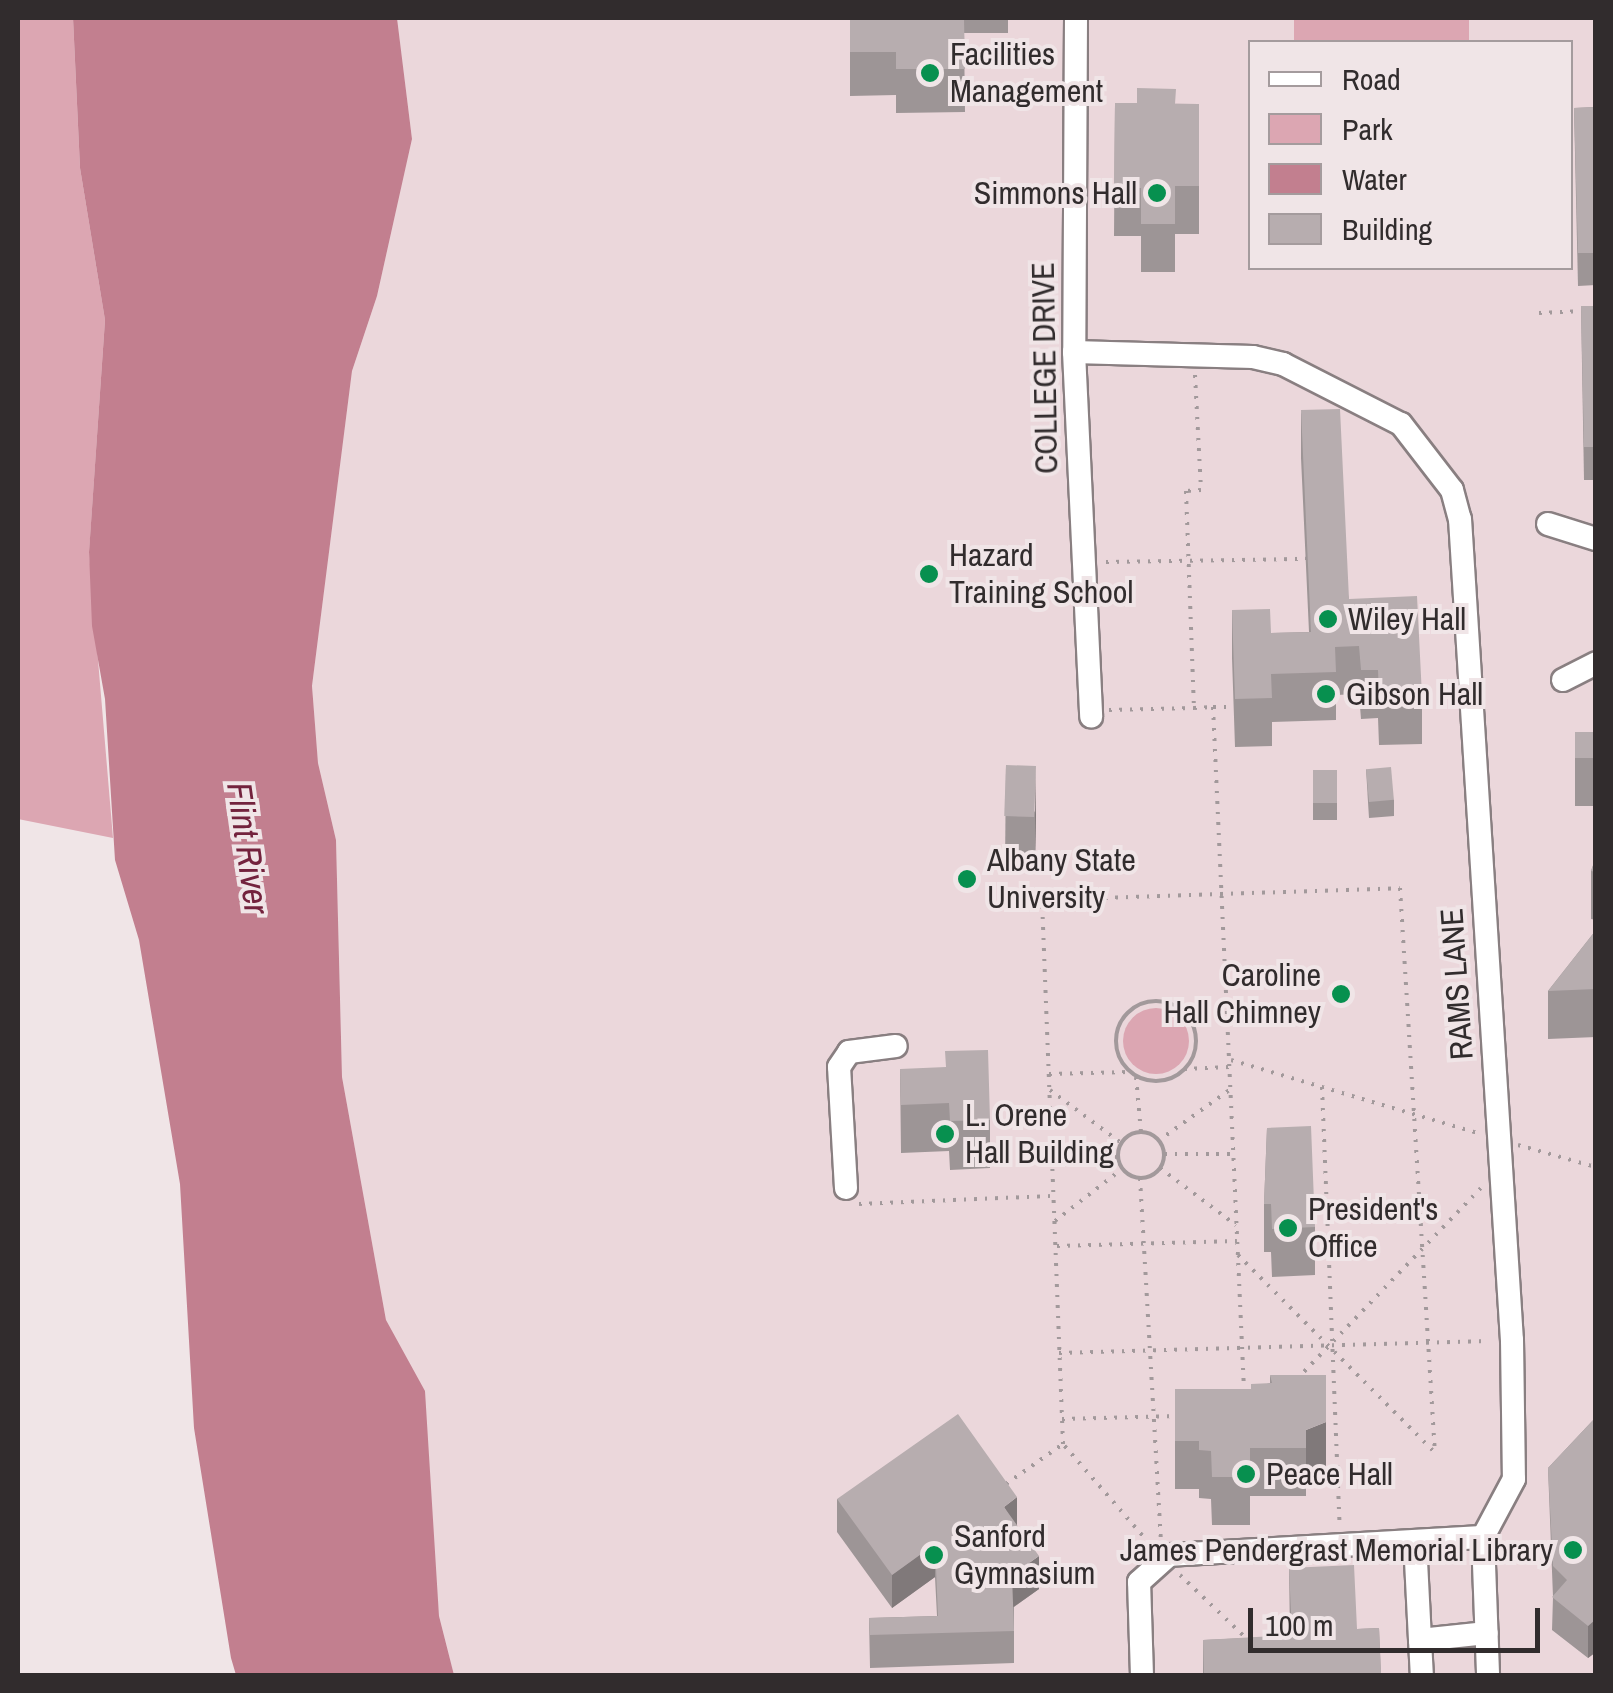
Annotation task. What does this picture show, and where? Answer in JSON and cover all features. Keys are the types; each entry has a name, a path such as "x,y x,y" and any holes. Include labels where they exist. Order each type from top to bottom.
{"street":[{"name":"COLLEGE DRIVE","path":"1076,18 1074,352 1091,714"},
{"name":"RAMS LANE","path":"1074,352 1254,357 1338,387 1401,424 1452,490 1460,519 1512,1340 1514,1479 1483,1537"},
{"path":"1548,524 1596,539"},
{"path":"1562,680 1596,663"},
{"path":"846,1188 839,1068 850,1052 896,1046"},
{"path":"1142,1676 1139,1582 1162,1558 1483,1537 1488,1676"},
{"path":"1415,1541 1422,1676"},
{"path":"1420,1640 1486,1633"}],"path":[{"path":"1539,313 1596,311"},
{"path":"1194,355 1201,490 1186,491 1194,708"},
{"path":"1083,562 1306,559"},
{"path":"1091,714 1234,706"},
{"path":"1212,707 1232,1067 1244,1398"},
{"path":"1238,1254 1333,1344 1435,1453 1400,888 1042,900 1063,1444 1162,1558 1255,1646"},
{"path":"1140,1132 1134,1074 1118,1055 1118,1028 1134,1006 1161,1000 1193,1024 1195,1052 1184,1069"},
{"path":"1231,1060 1596,1167"},
{"path":"1049,1074 1134,1074 1158,1081 1184,1069 1232,1067"},
{"path":"1322,1087 1341,1545"},
{"path":"1158,1141 1232,1088"},
{"path":"1050,1090 1121,1143"},
{"path":"1140,1132 1158,1141 1164,1154 1160,1168 1140,1178"},
{"path":"1140,1132 1121,1143 1118,1157 1122,1169 1140,1178"},
{"path":"1164,1154 1234,1154"},
{"path":"1052,1160 1118,1157"},
{"path":"1284,1391 1502,1166"},
{"path":"1160,1168 1236,1226"},
{"path":"1054,1221 1122,1169"},
{"path":"1140,1178 1162,1558"},
{"path":"846,1188 860,1205 1053,1196"},
{"path":"1056,1246 1237,1241"},
{"path":"1060,1354 1512,1340"},
{"path":"1316,1414 1335,1414"},
{"path":"1062,1419 1190,1416"},
{"path":"992,1494 1063,1444"}],"shaded area":[{"name":"Albany State University","path":"397,18 1595,18 1595,1675 454,1675 439,1616 426,1474 386,1320 342,1077 336,840 318,763 312,686 352,371 377,296 412,139"}],"green space":[{"path":"18,18 73,18 80,168 105,320 89,553 113,838 18,819"},
{"path":"1294,18 1469,18 1469,40 1294,40"},
{"path":"1156,1008 1179,1018 1189,1041 1179,1064 1156,1074 1133,1064 1123,1041 1133,1018"}],"water":[{"name":"Flint River","path":"73,18 397,18 412,139 377,296 352,371 312,686 318,763 336,840 342,1077 386,1320 425,1391 439,1616 454,1675 236,1675 231,1658 194,1428 180,1184 139,940 115,860 105,699 92,626 89,552 105,320 80,168"}],"building":[{"path":"850,18 964,18 965,69 896,69 896,52 850,52"},
{"path":"1137,88 1176,89 1175,104 1199,104 1199,186 1175,186 1175,224 1141,224 1141,188 1114,188 1115,103 1137,103"},
{"path":"1596,107 1596,253 1578,253 1574,108"},
{"path":"1581,306 1596,306 1596,447 1584,447"},
{"path":"1340,409 1349,599 1417,596 1422,696 1379,697 1378,670 1361,670 1359,646 1335,647 1336,672 1271,674 1272,698 1235,699 1232,610 1270,609 1271,633 1311,632 1301,410"},
{"path":"1575,732 1596,732 1596,758 1575,758"},
{"path":"1006,765 1036,766 1034,817 1004,816"},
{"path":"1391,767 1394,800 1369,802 1366,769"},
{"path":"1313,770 1337,770 1337,803 1313,803"},
{"path":"1596,930 1596,989 1548,991"},
{"path":"988,1050 990,1120 950,1121 949,1103 901,1105 900,1069 946,1067 945,1051"},
{"path":"1311,1126 1315,1227 1272,1229 1271,1204 1264,1204 1267,1128"},
{"path":"1270,1375 1326,1375 1326,1422 1306,1430 1306,1448 1250,1448 1250,1477 1212,1477 1211,1451 1199,1450 1199,1441 1175,1441 1175,1389 1251,1389 1251,1384 1272,1383"},
{"name":"Sanford Gymnasium","path":"958,1414 1017,1497 1004,1507 1039,1556 1012,1575 1014,1631 870,1635 869,1618 938,1616 935,1544 892,1575 837,1499"},
{"name":"James Pendergrast Memorial Library","path":"1596,1417 1596,1619 1588,1626 1552,1597 1567,1580 1553,1566 1548,1468"},
{"path":"1354,1565 1357,1629 1379,1628 1381,1673 1204,1676 1203,1640 1292,1635 1289,1568"}],"place":[{"name":"Facilities Management","path":"930,73"},
{"name":"Simmons Hall","path":"1157,193"},
{"name":"Hazard Training School","path":"929,574"},
{"name":"Wiley Hall","path":"1328,619"},
{"name":"Gibson Hall","path":"1326,694"},
{"name":"Albany State University","path":"967,879"},
{"name":"Caroline Hall Chimney","path":"1341,994"},
{"name":"L. Orene Hall Building","path":"945,1134"},
{"name":"President's Office","path":"1288,1228"},
{"name":"Peace Hall","path":"1246,1474"},
{"name":"James Pendergrast Memorial Library","path":"1573,1550"},
{"name":"Sanford Gymnasium","path":"934,1555"}]}
